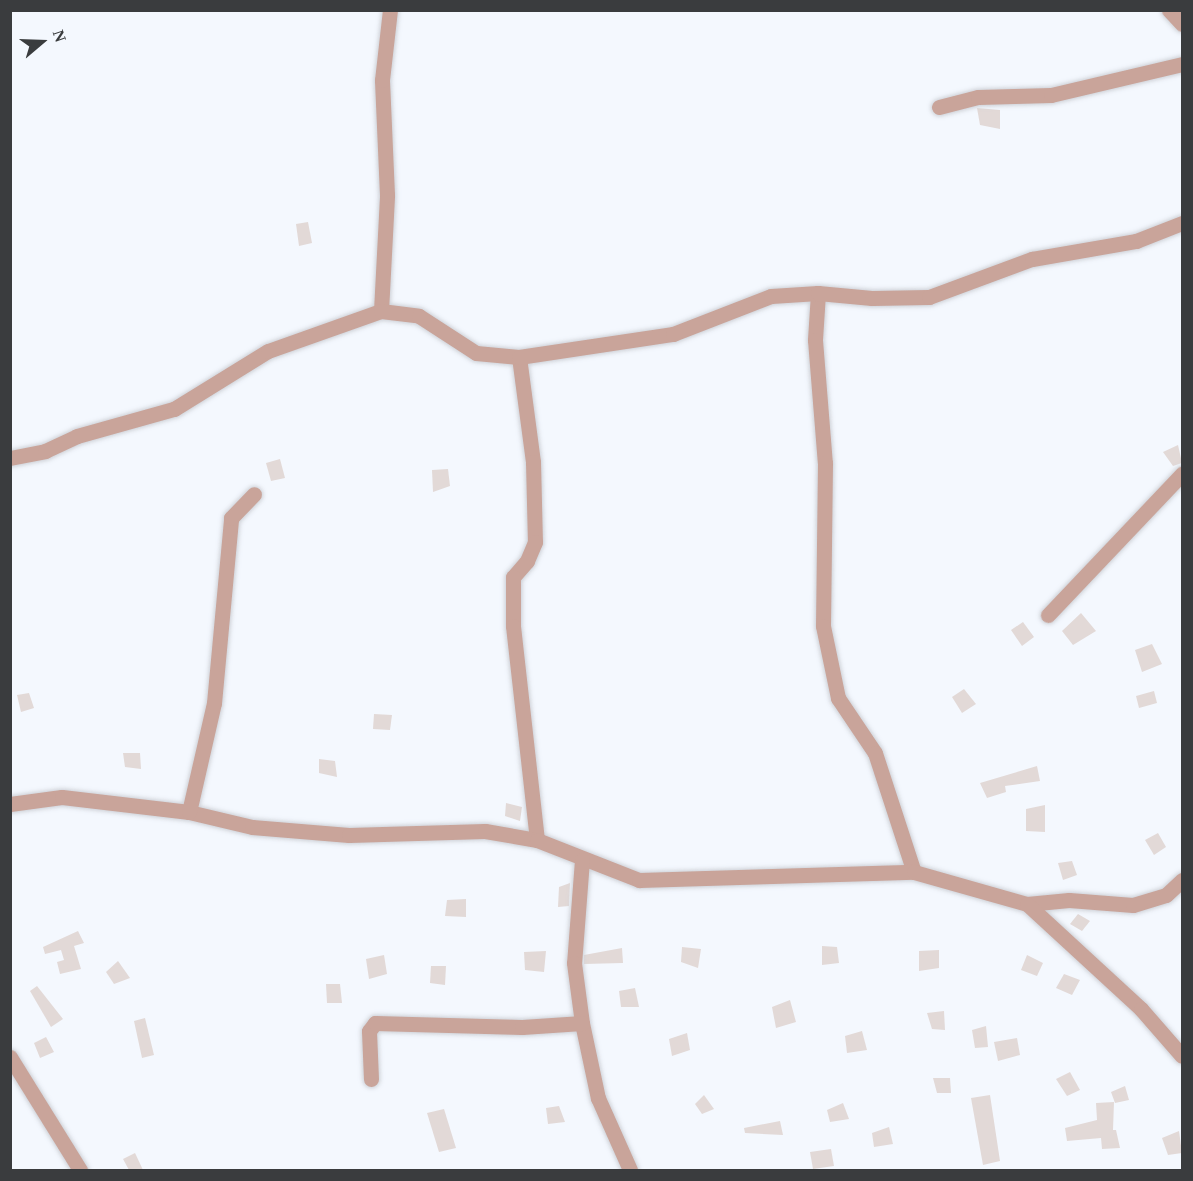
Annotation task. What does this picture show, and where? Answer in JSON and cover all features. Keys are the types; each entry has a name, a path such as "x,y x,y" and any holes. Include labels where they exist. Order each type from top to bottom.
{"street":[{"path":"381,310 387,195 382,80 390,10"},
{"path":"1169,10 1182,24"},
{"path":"939,107 978,97 1051,95 1182,64"},
{"path":"10,458 45,451 77,436 174,409 267,351 381,310 419,316 476,353 519,357 673,334 771,296 818,293 872,298 929,297 1032,259 1136,241 1182,223"},
{"path":"818,293 814,340 825,463 823,626 838,698 875,753 914,872"},
{"path":"519,357 533,462 535,542 527,561 513,577 513,626 537,840"},
{"path":"1048,615 1182,474"},
{"path":"189,812 214,704 231,518 254,494"},
{"path":"10,804 62,797 189,812 252,827 349,835 485,831 537,840 582,860 639,880 914,872 1027,904 1069,900 1133,905 1166,895 1182,880"},
{"path":"582,860 574,963 582,1023 598,1098 630,1170"},
{"path":"1027,904 1142,1009 1182,1056"},
{"path":"371,1079 369,1031 375,1023 522,1027 582,1023"},
{"path":"10,1057 80,1170"}],"building":[{"path":"977,108 1000,110 1000,129 980,125"},
{"path":"308,222 312,243 299,246 296,224"},
{"path":"1178,445 1182,463 1173,466 1163,452"},
{"path":"280,459 285,478 271,481 266,463"},
{"path":"448,469 450,486 433,492 432,470"},
{"path":"1081,613 1096,631 1073,645 1062,631"},
{"path":"1023,622 1034,637 1022,646 1011,630"},
{"path":"1152,644 1162,664 1142,672 1135,650"},
{"path":"964,689 976,704 962,713 952,697"},
{"path":"1154,691 1157,703 1139,708 1136,696"},
{"path":"29,693 34,708 21,712 17,695"},
{"path":"374,714 392,715 390,730 373,729"},
{"path":"123,753 140,753 141,769 125,767"},
{"path":"319,759 335,761 337,777 319,773"},
{"path":"1037,766 1040,781 1005,786 1006,792 987,798 980,783"},
{"path":"506,803 522,807 520,821 505,816"},
{"path":"1045,805 1045,832 1026,831 1026,809"},
{"path":"1158,833 1166,847 1154,855 1145,840"},
{"path":"1072,861 1077,875 1063,880 1058,863"},
{"path":"570,883 569,906 558,907 559,887"},
{"path":"466,899 466,917 445,916 447,900"},
{"path":"1078,914 1090,921 1082,931 1070,924"},
{"path":"78,931 84,943 74,946 81,969 60,974 57,962 64,960 61,950 45,954 43,947"},
{"path":"822,946 837,947 839,963 822,965"},
{"path":"682,947 701,949 698,968 681,962"},
{"path":"622,948 623,963 584,964 584,955"},
{"path":"939,950 939,968 919,971 919,951"},
{"path":"546,951 544,972 525,970 524,952"},
{"path":"384,955 387,974 369,979 366,959"},
{"path":"1027,955 1043,963 1037,976 1021,970"},
{"path":"118,961 130,978 114,984 106,972"},
{"path":"431,966 446,966 445,985 430,983"},
{"path":"1064,974 1080,980 1072,995 1056,988"},
{"path":"326,984 340,984 342,1003 327,1003"},
{"path":"37,986 63,1019 51,1027 30,991"},
{"path":"635,988 639,1007 621,1007 619,991"},
{"path":"790,1000 796,1022 776,1028 772,1007"},
{"path":"944,1011 945,1030 932,1029 927,1013"},
{"path":"145,1018 154,1055 142,1058 134,1021"},
{"path":"986,1026 988,1047 975,1048 972,1030"},
{"path":"862,1031 867,1050 847,1053 845,1036"},
{"path":"687,1033 690,1050 672,1056 669,1039"},
{"path":"46,1037 54,1052 40,1058 34,1043"},
{"path":"1017,1038 1020,1055 998,1061 994,1042"},
{"path":"1070,1072 1080,1090 1067,1096 1056,1079"},
{"path":"933,1078 950,1078 951,1093 937,1093"},
{"path":"1125,1086 1129,1100 1115,1103 1111,1092"},
{"path":"704,1095 714,1109 702,1114 695,1104"},
{"path":"990,1095 1000,1161 983,1165 971,1098"},
{"path":"1114,1102 1113,1130 1116,1130 1120,1148 1102,1149 1101,1138 1067,1141 1065,1128 1097,1120 1096,1103"},
{"path":"843,1103 849,1119 830,1122 827,1110"},
{"path":"559,1106 565,1122 548,1124 546,1108"},
{"path":"444,1109 456,1148 439,1152 427,1113"},
{"path":"780,1121 783,1135 745,1133 744,1128"},
{"path":"889,1127 893,1144 874,1147 872,1133"},
{"path":"1179,1131 1182,1153 1168,1155 1162,1138"},
{"path":"831,1149 834,1166 813,1169 810,1152"},
{"path":"135,1153 143,1170 129,1170 123,1159"}]}
